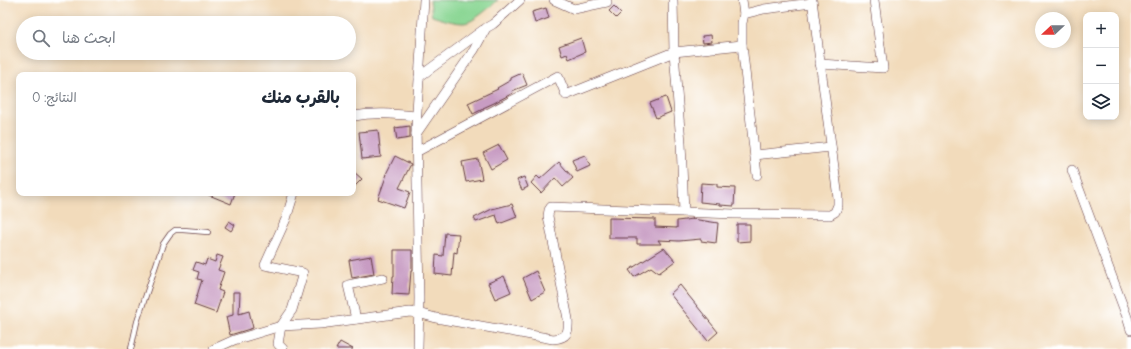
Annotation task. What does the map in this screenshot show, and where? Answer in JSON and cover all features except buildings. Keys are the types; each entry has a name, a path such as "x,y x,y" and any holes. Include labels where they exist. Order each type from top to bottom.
{"street":[{"path":"418,349 416,116 424,0"},
{"path":"419,77 493,24 520,0"},
{"path":"554,0 574,9 607,2 605,0"},
{"path":"673,0 674,52 681,143 684,212"},
{"path":"742,0 744,14 742,23 742,45 757,175"},
{"path":"820,64 883,68 874,0"},
{"path":"214,349 234,340 281,326 320,324 410,312 553,339 562,338 569,328 548,216 551,208 734,214 830,215 836,212 838,198 812,1 744,14"},
{"path":"416,134 474,50 486,28"},
{"path":"416,152 558,76 566,95 674,52 742,45"},
{"path":"356,116 370,113 416,116"},
{"path":"755,155 831,147"},
{"path":"1072,170 1131,330"},
{"path":"283,349 278,344 281,326 292,310 303,273 265,265 286,218 293,196"},
{"path":"356,319 348,285 383,278"}],"lane":[{"path":"131,349 137,322 163,244 175,230 208,232"}],"green space":[{"path":"430,0 498,0 477,17 464,23 452,22 432,16"}]}
